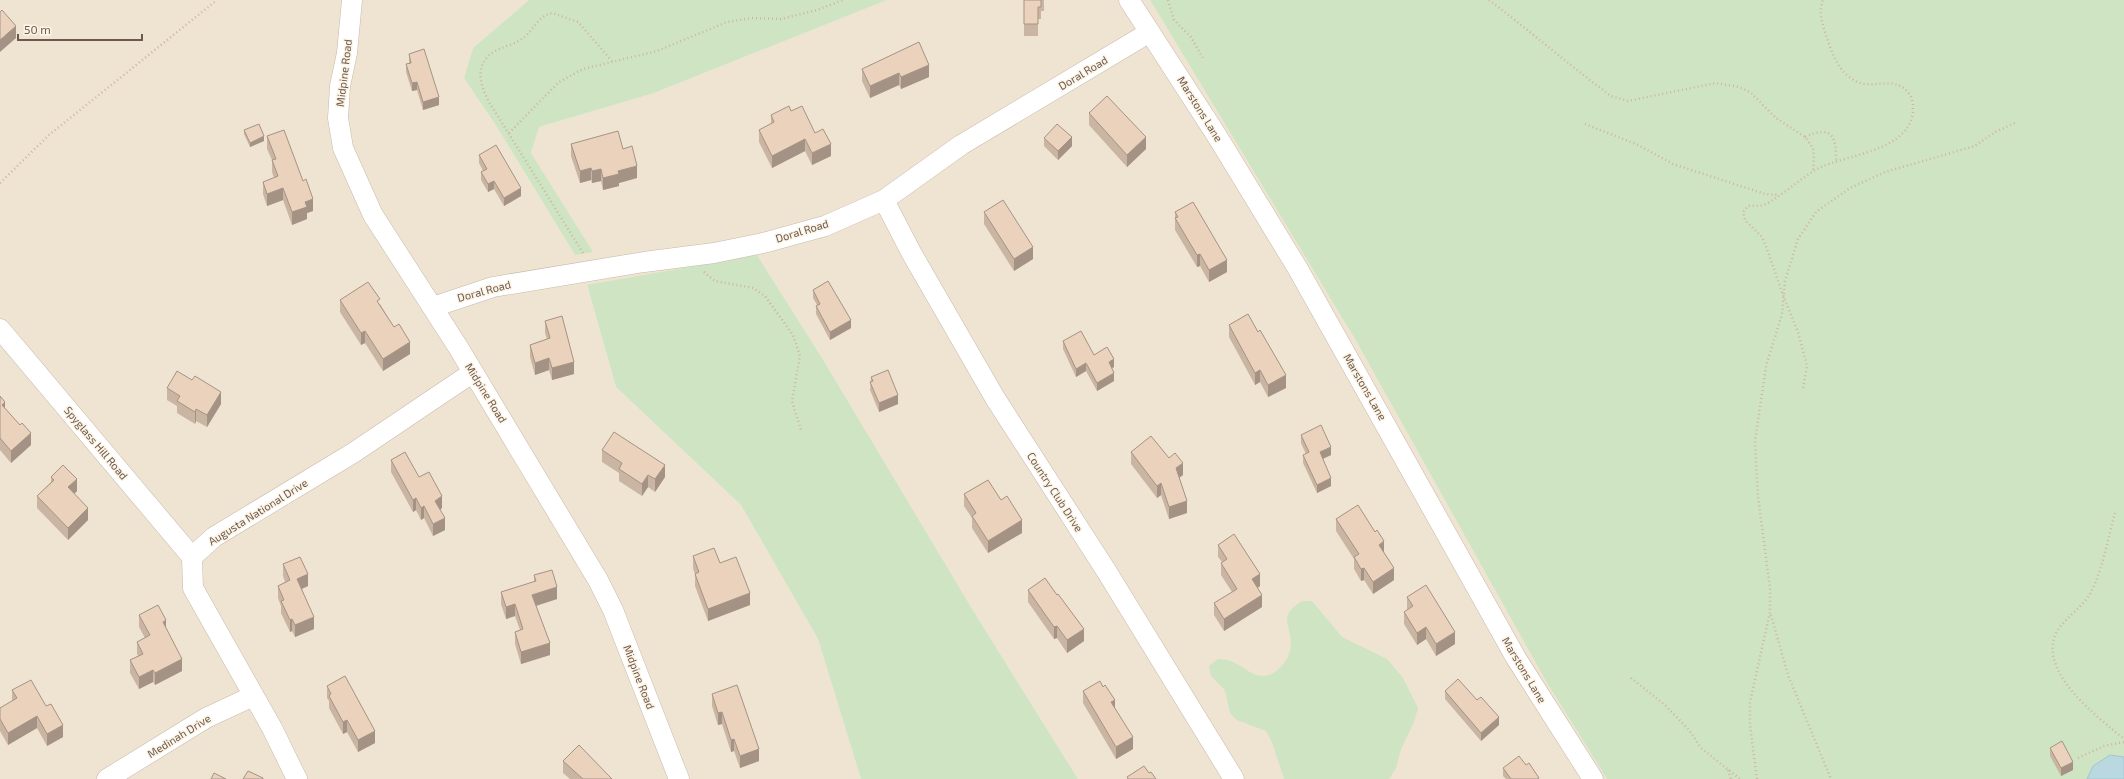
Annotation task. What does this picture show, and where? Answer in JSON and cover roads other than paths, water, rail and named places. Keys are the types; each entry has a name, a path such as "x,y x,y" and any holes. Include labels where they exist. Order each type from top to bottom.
{"street":[{"name":"Midpine Road","path":"352,0 338,118 342,148 374,215 409,274 433,308 543,488 613,610 679,779"},
{"name":"Marstons Lane","path":"1129,0 1217,136 1298,269 1500,630 1593,779"},
{"name":"Doral Road","path":"433,308 493,287 593,270 714,253 763,243 825,226 884,200 961,145 1150,32"},
{"name":"Country Club Drive","path":"884,200 912,254 995,398 1107,572 1234,779"},
{"name":"Spyglass Hill Road","path":"0,329 192,557"},
{"name":"Augusta National Drive","path":"192,557 214,537 353,453 472,373"},
{"path":"192,557 193,588 297,779"},
{"name":"Medinah Drive","path":"107,779 206,718 253,696"}],"water":[{"path":"2110,755 2124,757 2124,779 2087,779 2093,766"}]}
